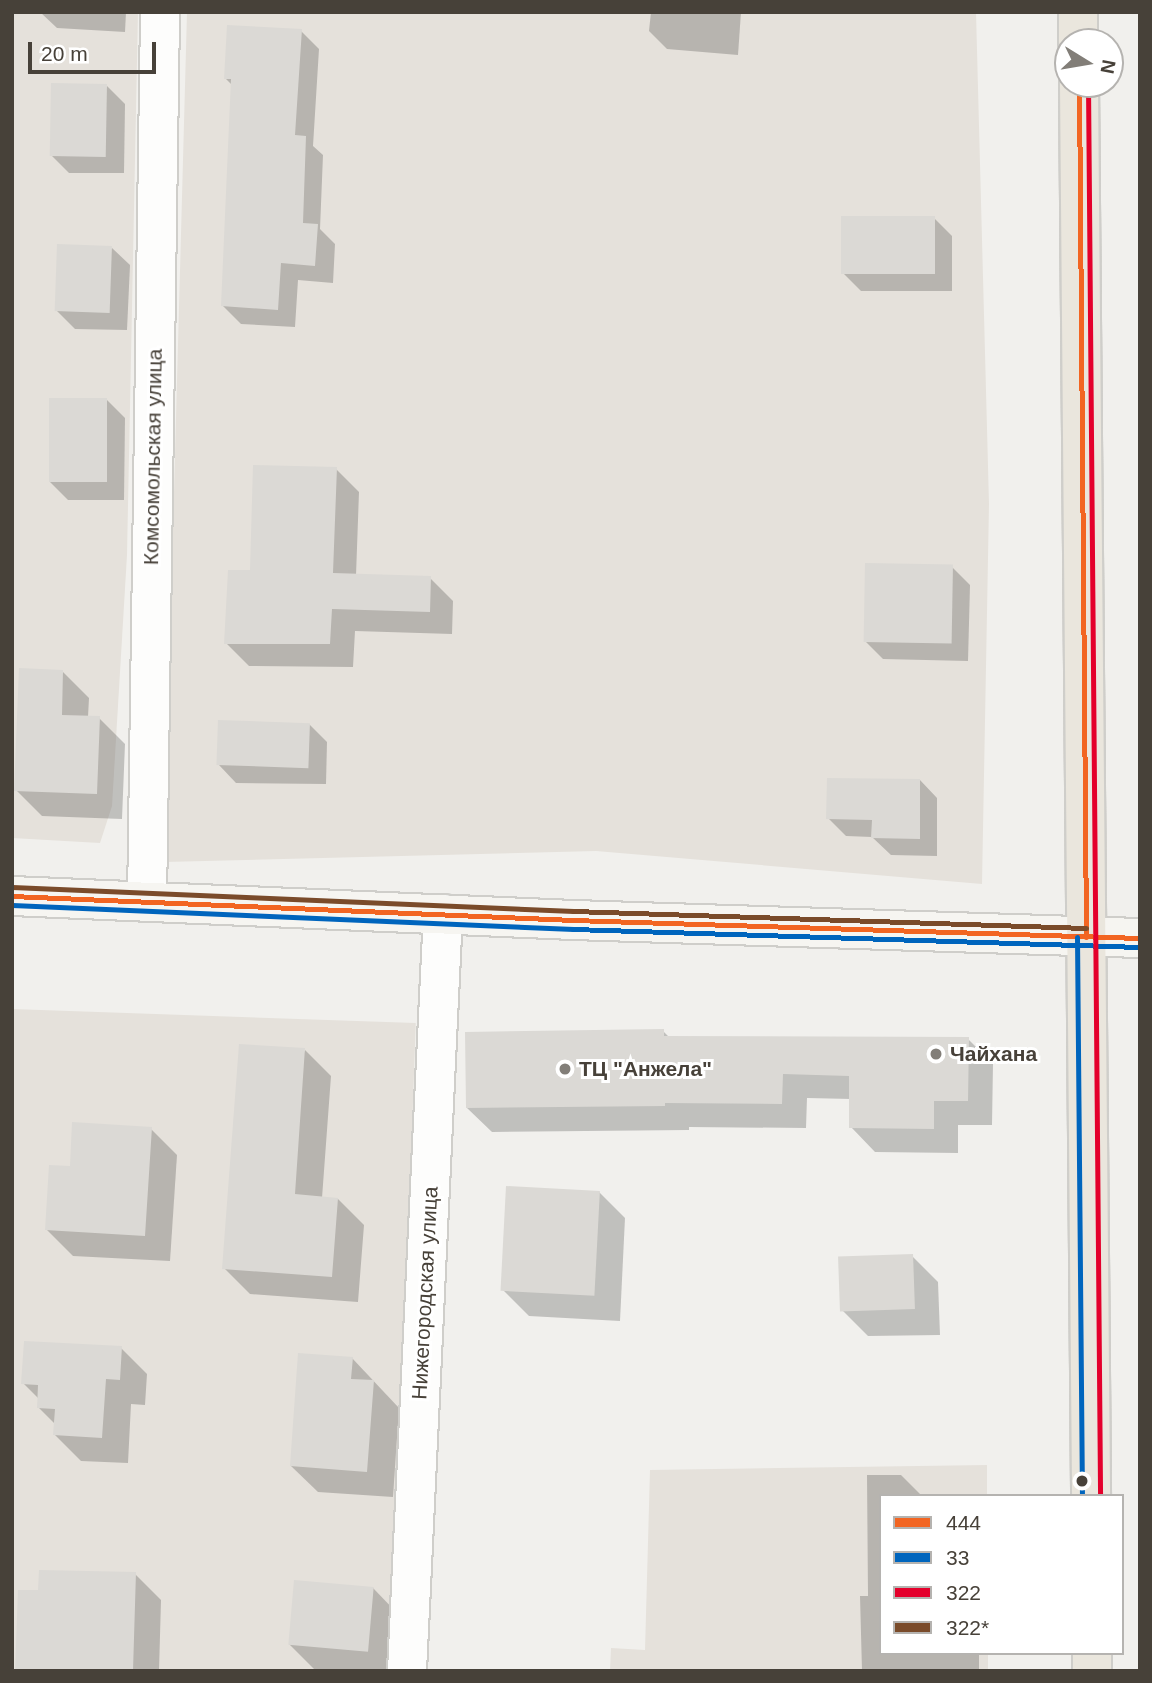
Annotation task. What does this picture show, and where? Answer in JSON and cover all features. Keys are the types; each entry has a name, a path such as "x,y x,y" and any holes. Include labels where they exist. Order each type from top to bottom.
{"highway":[{"path":"1079,98 1091,1494"}],"main road":[{"path":"12,896 1140,938"}],"street":[{"name":"Комсомольская улица","path":"147,901 160,12"},
{"name":"Нижегородская улица","path":"407,1671 443,914"}],"shaded area":[{"path":"12,12 138,12 127,555 112,806 100,843 12,838"},
{"path":"187,12 976,12 989,504 982,884 596,851 164,862"},
{"path":"12,1009 416,1023 393,1671 12,1671"},
{"path":"987,1465 987,1494 879,1494 879,1655 988,1655 988,1671 610,1671 611,1648 645,1650 650,1470"}],"building":[{"path":"227,25 302,29 295,135 306,136 303,223 318,224 315,266 281,263 278,310 221,306 231,79 224,79"},
{"path":"51,83 107,84 106,157 50,156"},
{"path":"841,216 935,216 935,274 841,274"},
{"path":"57,244 112,246 110,313 55,311"},
{"path":"49,398 107,398 107,482 49,482"},
{"path":"253,465 337,467 333,573 431,576 430,612 332,609 330,644 224,644 228,570 250,570"},
{"path":"865,563 953,565 952,644 864,642"},
{"path":"19,668 63,670 62,715 100,716 97,794 14,791"},
{"path":"218,720 310,723 308,768 216,765"},
{"path":"827,778 920,779 920,839 871,838 872,820 826,819"},
{"path":"664,1029 664,1036 969,1037 968,1101 934,1101 934,1129 849,1128 849,1076 783,1074 782,1104 665,1103 665,1106 466,1108 465,1032"},
{"path":"239,1044 305,1048 295,1194 338,1198 332,1277 222,1269"},
{"path":"72,1122 152,1127 145,1236 45,1230 49,1165 70,1166"},
{"path":"506,1186 600,1191 594,1296 501,1291"},
{"path":"913,1254 915,1309 840,1312 838,1257"},
{"path":"24,1341 122,1346 120,1380 106,1379 102,1438 53,1435 55,1409 37,1408 38,1385 21,1384"},
{"path":"298,1353 353,1357 351,1379 374,1380 367,1472 290,1466"},
{"path":"39,1570 136,1572 133,1671 15,1671 18,1590 38,1590"},
{"path":"294,1580 374,1587 368,1652 288,1645"}],"transit line":[{"name":"444","path":"1079,98 1086,937"},
{"name":"322","path":"1088,98 1100,1494"},
{"name":"322*","path":"12,887 573,911 1086,928"},
{"name":"444","path":"12,896 573,920 1140,938"},
{"name":"33","path":"12,905 573,929 1140,947"},
{"name":"33","path":"1077,937 1082,1494"}],"place":[{"name":"Чайхана","path":"936,1054"},
{"name":"ТЦ \"Анжела\"","path":"565,1069"}]}
